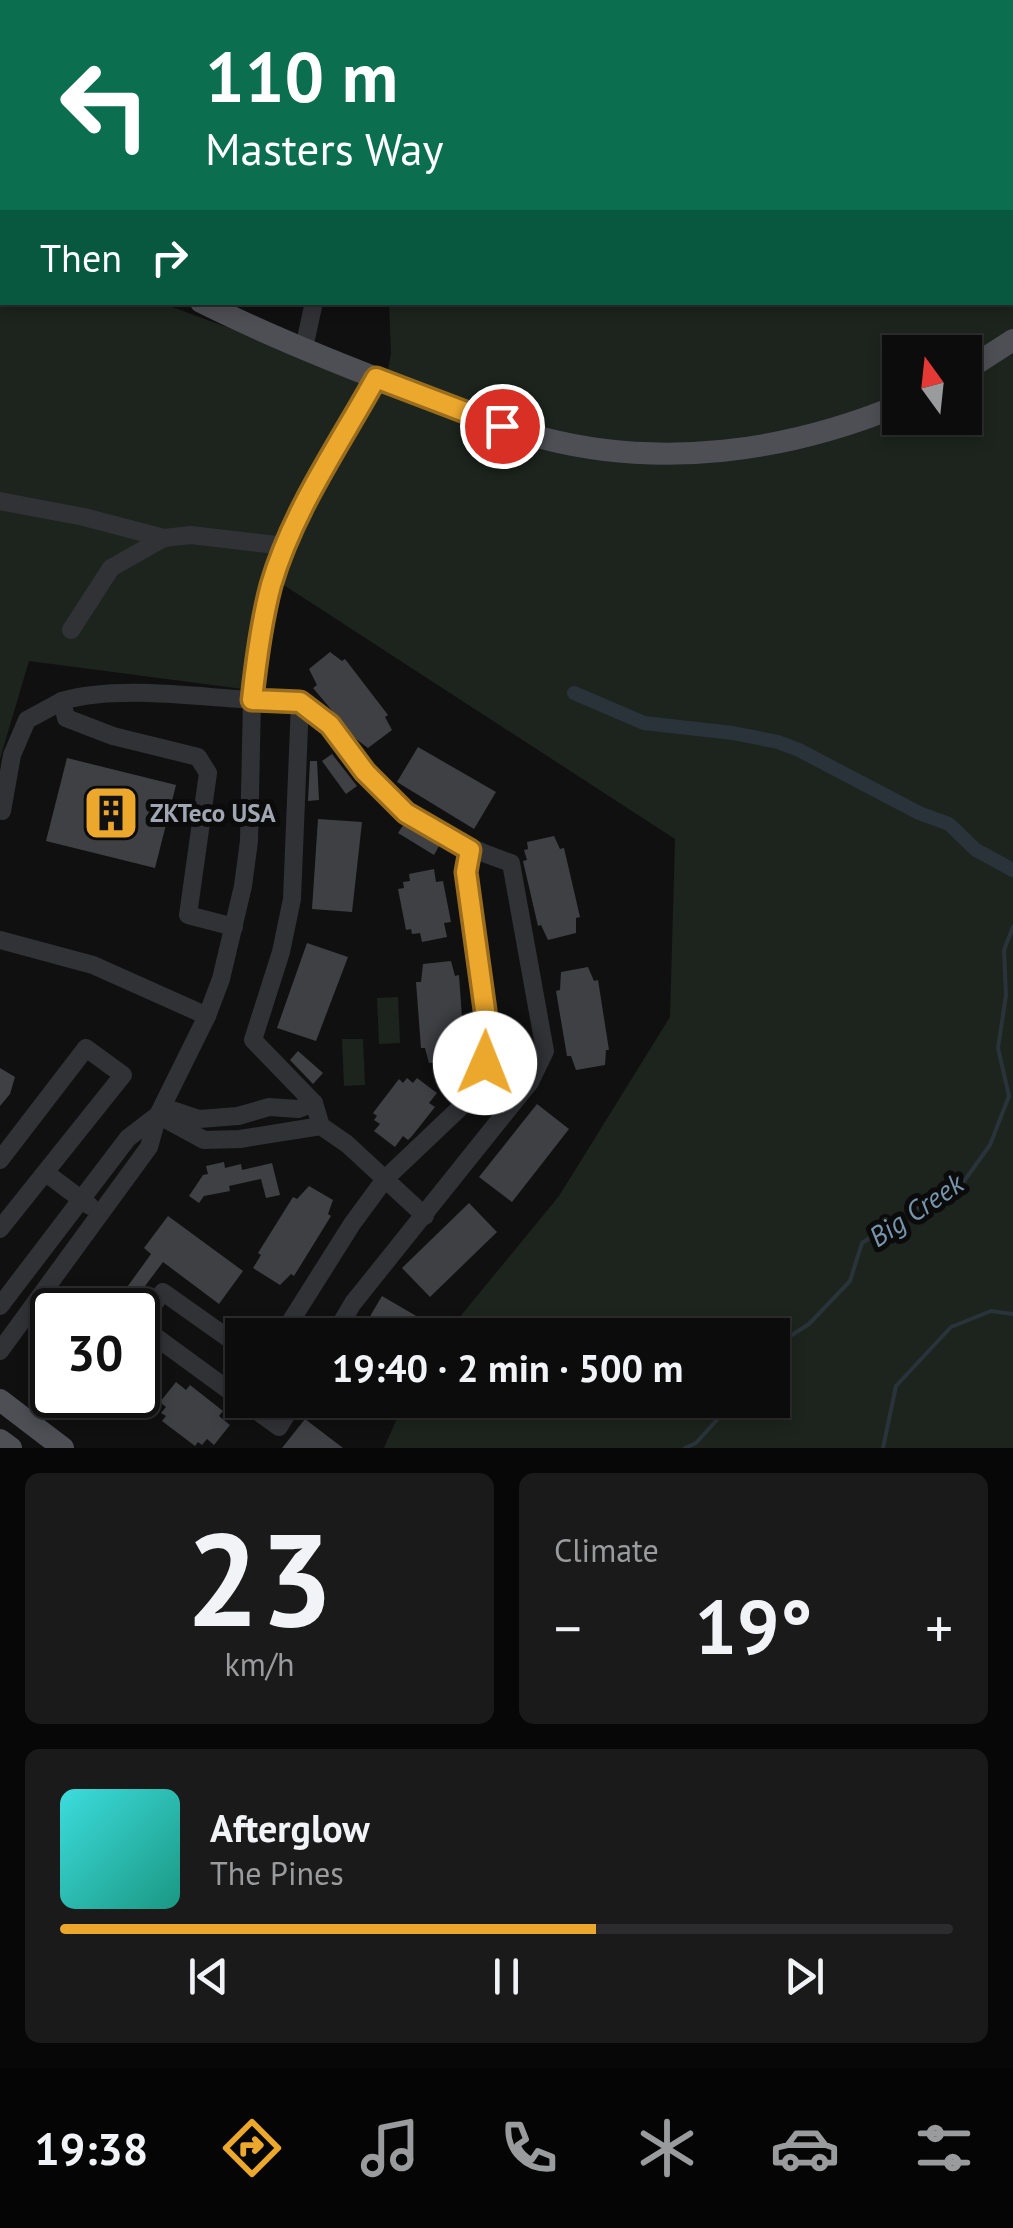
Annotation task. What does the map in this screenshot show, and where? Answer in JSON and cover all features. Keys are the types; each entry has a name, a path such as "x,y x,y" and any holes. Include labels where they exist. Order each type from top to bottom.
{"main road":[{"path":"207,305 376,378 515,430 580,446 684,454 778,444 882,412"},
{"path":"982,361 1013,340"},
{"path":"0,1400 63,1448"},
{"path":"0,1440 10,1448"}],"street":[{"path":"304,348 313,305"},
{"path":"0,1352 149,1147 160,1111 207,1016 234,927 249,841 252,700 264,613 285,546 376,378"},
{"path":"0,501 164,538 192,535 285,546"},
{"path":"71,630 111,568 164,538"},
{"path":"2,811 12,755 27,720 62,701 80,696 179,694 300,702 330,725 365,772 406,813 470,850 511,863 545,1051 530,1082 344,1318"},
{"path":"62,701 66,718 113,736 198,757 208,773 188,915 234,927"},
{"path":"300,702 292,899 281,952 253,1040 314,1103 321,1126 426,1216"},
{"path":"293,1318 385,1179 464,1104 485,1063 488,1032 466,872 470,850"},
{"path":"0,940 93,965 207,1016"},
{"path":"0,1160 86,1048 123,1075 0,1229"},
{"path":"160,1111 199,1119 238,1116 269,1108 298,1109 314,1103"},
{"path":"269,1108 274,1132"},
{"path":"160,1111 204,1140 240,1139 321,1126"},
{"path":"0,1306 128,1138 160,1111"},
{"path":"199,1119 204,1140"},
{"path":"46,1173 103,1214"},
{"path":"225,1336 163,1292 138,1324 225,1387"},
{"path":"268,1418 280,1427 285,1418"}],"shaded area":[{"path":"0,305 166,305 385,385 391,354 389,305 1013,305 1013,1448 384,1448 397,1418 790,1418 790,1318 459,1318 559,1196 670,1017 675,839 276,580 257,691 29,661 0,759"},
{"path":"398,997 400,1043 379,1044 377,998"},
{"path":"342,1039 363,1039 365,1085 344,1086"}],"building":[{"path":"330,652 342,661 345,659 388,715 385,717 392,730 368,748 313,688 317,685 309,669"},
{"path":"418,747 496,792 474,829 397,782"},
{"path":"332,754 357,786 346,794 322,761"},
{"name":"ZKTeco USA","path":"67,758 176,785 155,868 46,841"},
{"path":"310,761 317,761 319,800 308,801"},
{"path":"318,819 362,822 352,912 312,909"},
{"path":"404,824 439,846 434,855 398,833"},
{"path":"554,836 560,849 564,848 580,917 576,918 576,933 548,940 541,925 538,926 523,861 527,860 527,842"},
{"path":"434,869 436,882 443,881 451,922 444,923 447,937 422,942 420,933 406,930 398,889 404,888 403,882 410,881 409,874"},
{"path":"307,943 348,957 316,1041 277,1028"},
{"path":"451,961 455,976 459,975 464,1046 460,1046 458,1061 429,1063 425,1048 421,1048 416,982 421,982 423,964"},
{"path":"588,967 594,981 598,980 609,1050 605,1065 576,1070 571,1056 567,1056 556,991 560,990 561,972"},
{"path":"298,1051 323,1073 313,1084 290,1060"},
{"path":"0,1068 15,1077 10,1094 0,1106"},
{"path":"407,1078 413,1083 417,1078 437,1093 429,1103 435,1107 408,1140 403,1136 395,1147 374,1131 380,1124 373,1113 399,1079 403,1083"},
{"path":"537,1104 569,1129 512,1202 479,1177"},
{"path":"224,1162 225,1168 241,1164 242,1170 272,1163 280,1195 266,1198 261,1179 229,1186 230,1191 204,1196 199,1203 189,1196 203,1175 208,1174 206,1166"},
{"path":"309,1186 333,1200 328,1214 331,1216 294,1276 291,1274 280,1285 253,1268 261,1255 258,1253 293,1197 297,1199"},
{"path":"469,1203 497,1232 430,1297 402,1268"},
{"path":"168,1216 243,1271 219,1304 163,1262 144,1288 126,1288 151,1254 144,1248"},
{"path":"382,1296 418,1317 417,1318 369,1318"},
{"path":"176,1382 186,1390 190,1385 223,1411 219,1416 230,1425 214,1445 207,1439 195,1446 162,1421 166,1416 161,1413 166,1407 160,1402"},
{"path":"305,1419 343,1448 282,1448"}],"waterway":[{"path":"574,693 644,723 733,733 799,750 919,813 949,824 976,850 1013,870"},
{"name":"Big Creek","path":"790,1336 809,1324 850,1281 862,1243 962,1184 990,1145 1009,1096 998,1048 1006,995 1004,950 1013,927"},
{"path":"883,1448 896,1386 951,1327 991,1311 1013,1314"},
{"name":"Big Creek","path":"685,1448 696,1443 719,1418"}],"place":[{"name":"ZKTeco USA","path":"111,813"}],"route":[{"path":"485,1063 488,1032 466,872 470,850 406,813 365,772 330,725 300,702 252,700 264,613 285,546 339,440 376,378 502,426"}]}
